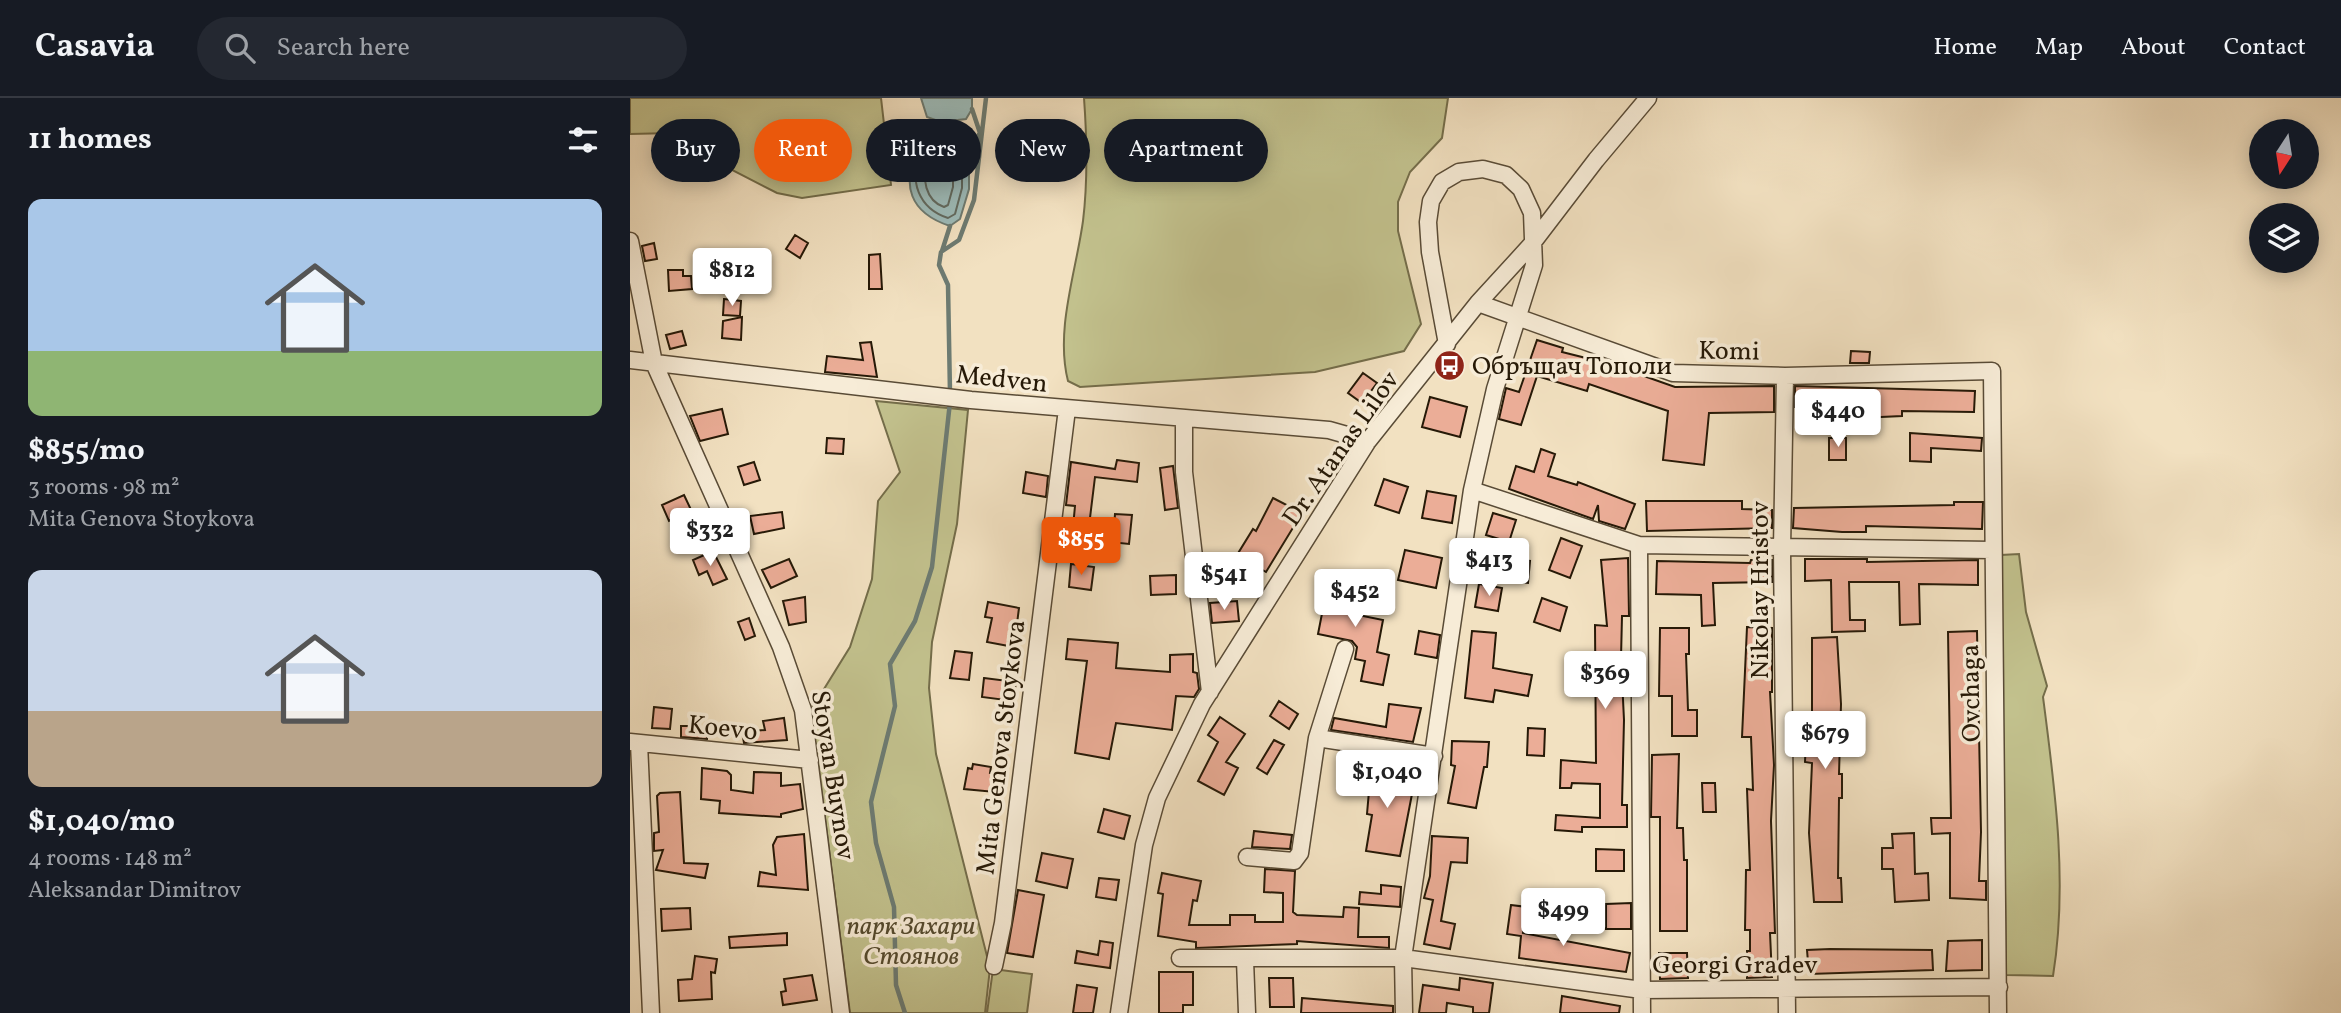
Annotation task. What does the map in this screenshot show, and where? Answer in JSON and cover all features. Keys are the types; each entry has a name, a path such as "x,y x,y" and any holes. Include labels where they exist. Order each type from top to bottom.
{"street":[{"name":"Dr. Atanas Lilov","path":"1118,1013 1134,896 1157,797 1177,752 1210,692 1368,441 1478,303 1531,245 1647,98"},
{"path":"1404,1013 1403,958 1472,489 1487,420 1534,265 1531,213 1521,188 1506,175 1483,169 1459,172 1442,182 1431,201 1428,222 1447,344"},
{"name":"Stoyan Buynov","path":"630,241 654,363 797,686 810,760 841,1013"},
{"name":"Komi","path":"1478,303 1673,373 1785,376 1992,371"},
{"name":"Medven","path":"630,360 1067,409 1329,430 1368,441"},
{"name":"Ovchaga","path":"1992,371 1998,1013"},
{"name":"Nikolay Hristov","path":"1785,376 1783,549 1787,1013"},
{"name":"Mita Genova Stoykova","path":"995,966 1067,409"},
{"path":"1185,419 1184,472 1210,692"},
{"path":"1472,489 1639,545 1992,550"},
{"path":"1639,545 1642,1013"},
{"path":"1247,857 1294,860 1300,853 1317,738 1346,649"},
{"path":"1317,738 1434,756"},
{"path":"634,743 651,1013"},
{"name":"Koevo","path":"634,743 810,760"},
{"name":"Georgi Gradev","path":"1180,958 1403,958 1642,990 1998,987"},
{"path":"1245,960 1247,1013"}],"green space":[{"path":"630,98 881,98 883,119 866,119 866,182 891,182 891,185 802,198 777,193 756,182 852,182 852,119 754,119 754,181 740,174 740,119 651,119 651,134 630,134"},
{"path":"1084,98 1448,98 1442,138 1410,172 1398,202 1398,231 1421,324 1404,351 1315,372 1080,387 1068,381 1065,321 1083,221 1086,182 1090,182 1090,119 1085,119"},
{"name":"парк Захари Стоянов","path":"876,401 968,410 957,524 932,642 929,688 936,754 990,968 985,1013 850,1013 811,710 850,647 872,579 878,501 900,472"},
{"path":"2019,554 2026,612 2047,686 2043,697 2060,871 2053,976 2006,975 2001,555"},
{"path":"993,969 1032,974 1027,1013 987,1013"}],"water":[{"path":"921,98 972,98 972,109 966,119 927,117"},
{"path":"910,182 969,182 960,219 950,226 926,214 912,196"}],"building":[{"path":"795,235 808,243 800,258 786,249"},
{"path":"654,243 657,259 645,261 642,246"},
{"path":"880,254 882,289 869,289 869,255"},
{"path":"668,270 683,270 683,276 691,276 692,289 669,291"},
{"path":"724,299 741,301 740,316 723,315"},
{"path":"742,317 741,340 722,338 723,321"},
{"path":"682,331 686,345 670,349 666,335"},
{"path":"1537,340 1563,348 1562,352 1610,364 1675,387 1774,386 1774,412 1709,413 1704,465 1663,460 1668,411 1589,384 1587,391 1537,376 1521,425 1499,419 1506,388 1519,392"},
{"path":"871,342 877,377 825,372 827,356 863,360 860,343"},
{"path":"1851,351 1870,352 1869,363 1850,363"},
{"path":"1363,373 1377,383 1362,403 1348,393"},
{"path":"1795,386 1975,391 1974,412 1902,411 1902,416 1838,419 1838,409 1795,407"},
{"path":"1430,397 1467,407 1460,437 1422,427"},
{"path":"722,409 728,434 700,441 690,416"},
{"path":"1910,433 1982,438 1981,451 1931,448 1931,462 1910,461"},
{"path":"827,438 844,439 843,454 826,453"},
{"path":"1829,438 1846,438 1846,460 1829,460"},
{"path":"1541,449 1555,454 1548,476 1577,485 1578,482 1635,504 1625,529 1599,521 1598,505 1593,519 1509,489 1516,466 1534,472"},
{"path":"1117,460 1139,463 1137,482 1095,477 1089,526 1114,528 1115,514 1132,515 1129,544 1072,538 1075,506 1066,505 1071,462 1115,469"},
{"path":"754,462 760,480 744,485 738,467"},
{"path":"1173,466 1178,508 1165,510 1160,468"},
{"path":"1026,472 1048,476 1046,497 1023,493"},
{"path":"1384,479 1408,487 1399,513 1375,505"},
{"path":"1427,491 1456,496 1452,523 1422,518"},
{"path":"684,495 693,514 677,522 675,518 669,521 662,505"},
{"path":"1273,498 1302,513 1266,572 1237,555 1253,529 1256,531"},
{"path":"1646,501 1742,501 1742,509 1772,510 1772,528 1647,531"},
{"path":"1954,502 1983,502 1982,529 1866,526 1866,532 1842,532 1793,528 1794,508 1954,505"},
{"path":"782,512 784,528 754,534 750,516"},
{"path":"1493,513 1516,520 1509,542 1486,535"},
{"path":"1561,538 1582,546 1570,578 1549,570"},
{"path":"1405,550 1442,558 1436,588 1398,580"},
{"path":"713,551 727,579 713,585 707,571 699,575 693,560"},
{"path":"1502,558 1530,561 1528,583 1500,580"},
{"path":"1628,558 1629,616 1622,616 1621,658 1624,720 1622,805 1627,805 1627,827 1582,827 1582,832 1555,830 1556,815 1600,818 1600,784 1572,783 1571,788 1560,788 1561,760 1596,763 1595,625 1607,626 1601,560"},
{"path":"789,559 797,576 771,588 762,570"},
{"path":"1805,559 1867,559 1867,562 1978,560 1978,585 1919,584 1920,624 1900,625 1899,582 1849,582 1850,620 1865,620 1865,631 1832,632 1831,580 1805,581"},
{"path":"1751,560 1772,560 1772,582 1713,583 1715,625 1702,626 1701,595 1656,594 1657,561 1750,563"},
{"path":"1071,564 1094,567 1091,590 1069,587"},
{"path":"1176,575 1176,594 1151,595 1150,576"},
{"path":"1328,583 1368,595 1363,616 1383,620 1377,652 1389,655 1383,685 1361,681 1365,661 1355,659 1357,647 1352,641 1318,634"},
{"path":"1479,584 1502,588 1498,611 1475,607"},
{"path":"805,597 806,622 789,625 783,601"},
{"path":"1542,598 1567,607 1560,631 1534,622"},
{"path":"1237,601 1239,621 1212,623 1210,603"},
{"path":"988,602 1019,608 1014,647 987,642 992,618 985,617"},
{"path":"749,618 755,636 745,640 738,622"},
{"path":"1747,627 1772,628 1770,692 1774,765 1771,821 1775,933 1770,933 1772,977 1747,978 1750,930 1745,930 1746,870 1750,870 1747,789 1753,790 1751,737 1742,737"},
{"path":"1660,628 1689,628 1689,654 1686,654 1688,710 1697,710 1697,736 1672,736 1672,696 1659,696"},
{"path":"1419,631 1440,635 1437,658 1415,654"},
{"path":"1472,631 1496,633 1493,668 1532,675 1528,696 1495,690 1493,702 1465,698"},
{"path":"1977,631 1981,832 1979,881 1986,881 1986,900 1950,898 1950,833 1932,834 1931,818 1951,818 1948,632"},
{"path":"1837,637 1841,704 1839,774 1842,774 1838,878 1841,878 1842,902 1814,902 1809,833 1812,763 1805,762 1806,738 1812,738 1812,638"},
{"path":"1068,639 1118,643 1116,668 1170,672 1170,655 1193,654 1193,672 1197,673 1199,689 1194,697 1176,696 1172,730 1116,723 1109,759 1075,753 1087,661 1066,659"},
{"path":"955,651 972,653 969,680 950,678"},
{"path":"984,678 1016,682 1013,701 982,697"},
{"path":"1279,701 1298,714 1289,729 1270,716"},
{"path":"1389,704 1421,708 1413,742 1331,730 1334,718 1386,727"},
{"path":"654,707 672,709 670,729 652,728"},
{"path":"1220,717 1245,734 1226,762 1238,768 1224,795 1198,781 1218,742 1208,735"},
{"path":"784,718 787,740 744,743 742,732 765,730 763,721"},
{"path":"681,726 696,726 696,730 707,730 707,739 681,737"},
{"path":"1528,728 1545,729 1544,756 1527,755"},
{"path":"1274,740 1284,745 1267,774 1257,768"},
{"path":"1452,741 1489,742 1487,767 1484,767 1476,808 1448,803 1455,766 1451,765"},
{"path":"1679,754 1677,828 1683,828 1684,860 1687,860 1687,931 1660,931 1660,817 1651,817 1652,755"},
{"path":"1372,757 1410,763 1409,769 1391,766 1387,791 1412,794 1400,856 1366,851 1372,815 1367,814"},
{"path":"973,764 991,767 990,773 998,774 995,792 964,789 968,768 972,769"},
{"path":"702,768 727,771 731,775 731,790 753,793 754,772 781,773 781,786 800,784 803,809 781,814 781,817 719,813 720,801 701,799"},
{"path":"1702,783 1715,783 1716,812 1703,812"},
{"path":"680,792 684,863 708,864 705,878 656,870 663,850 654,851 654,833 659,832 657,796 660,793"},
{"path":"1104,809 1130,816 1124,839 1098,832"},
{"path":"1254,831 1292,835 1290,849 1252,847"},
{"path":"1914,833 1915,874 1928,873 1929,900 1895,902 1893,869 1882,869 1882,848 1893,848 1892,834"},
{"path":"804,834 808,890 758,886 760,872 776,875 773,845 777,837"},
{"path":"1432,836 1468,838 1467,863 1451,862 1441,921 1455,924 1450,949 1424,944 1433,900 1424,898 1430,876"},
{"path":"1596,849 1624,850 1624,871 1596,871"},
{"path":"1042,853 1073,859 1067,888 1036,881"},
{"path":"1265,869 1295,871 1293,912 1297,915 1343,917 1344,907 1359,908 1358,937 1389,937 1389,948 1297,941 1297,944 1196,948 1196,942 1158,936 1163,894 1158,893 1162,873 1201,881 1197,901 1193,900 1189,925 1230,925 1230,915 1255,915 1255,922 1283,922 1283,893 1264,892"},
{"path":"1099,878 1119,880 1116,900 1096,897"},
{"path":"1381,885 1401,887 1400,907 1359,904 1360,892 1381,894"},
{"path":"1018,890 1044,895 1033,957 1007,953"},
{"path":"1631,903 1631,929 1606,929 1606,904"},
{"path":"1511,905 1527,907 1523,933 1630,953 1626,972 1519,958 1521,936 1507,934"},
{"path":"690,908 691,929 662,931 661,909"},
{"path":"787,933 787,945 730,948 729,937"},
{"path":"1982,940 1982,970 1946,971 1948,941"},
{"path":"1100,941 1113,943 1110,968 1075,963 1077,951 1098,955"},
{"path":"1807,950 1932,950 1933,970 1809,974"},
{"path":"1659,953 1687,953 1688,978 1660,979"},
{"path":"695,956 717,959 715,973 711,972 712,999 679,1001 678,980 692,979"},
{"path":"1159,972 1193,972 1193,1005 1183,1005 1183,1013 1159,1013"},
{"path":"812,975 817,1000 783,1005 781,992 786,991 784,979"},
{"path":"1269,978 1293,978 1294,1007 1270,1007"},
{"path":"1460,978 1493,983 1489,1013 1473,1013 1473,1007 1447,1003 1446,1013 1419,1013 1423,985 1459,990"},
{"path":"1077,985 1097,988 1093,1013 1073,1013"},
{"path":"1562,996 1620,1006 1619,1013 1560,1013"},
{"path":"1302,998 1393,1006 1393,1013 1301,1013"}],"waterway":[{"path":"950,393 948,285 939,265 941,252 959,240 974,200 986,98"},
{"path":"972,109 975,119"},
{"path":"942,251 950,226"},
{"path":"905,1013 896,985 894,907 876,843 871,802 895,706 890,664 915,621 932,567 950,402"}],"place":[{"name":"Обръщач Тополи","path":"1449,365"}]}
